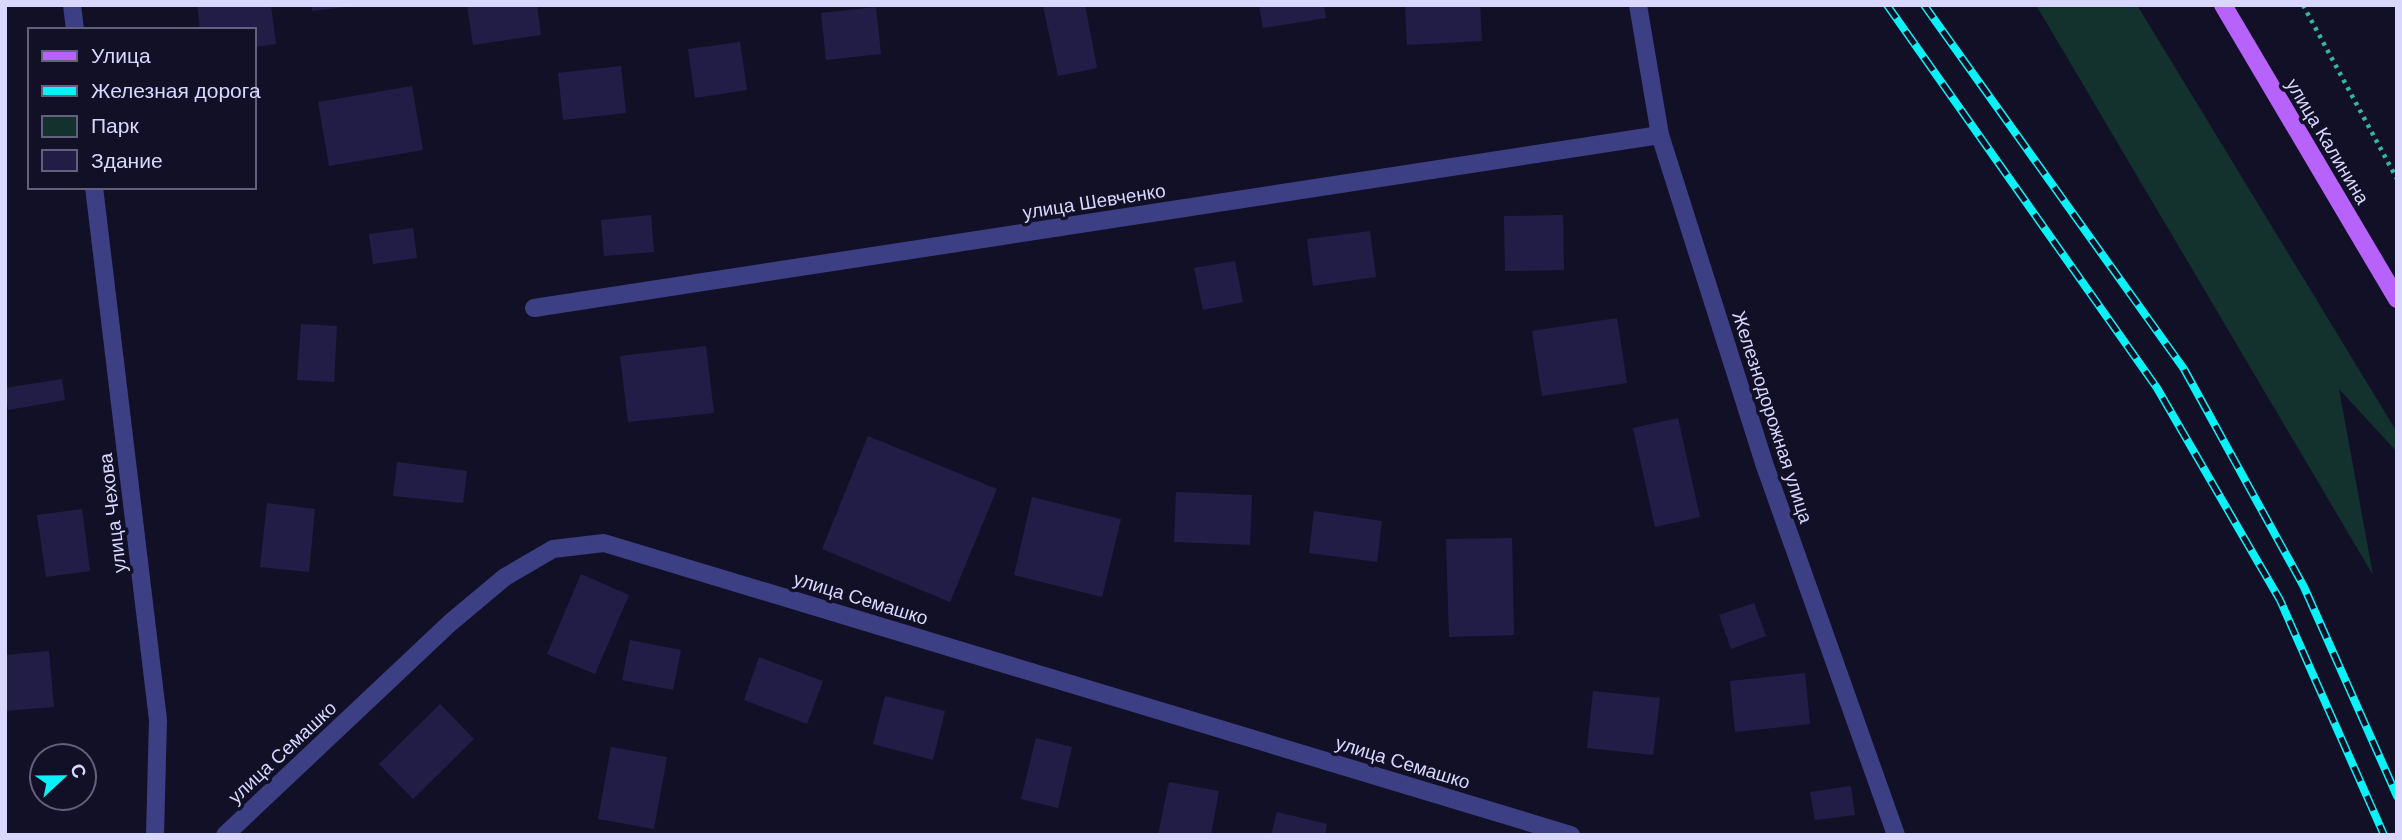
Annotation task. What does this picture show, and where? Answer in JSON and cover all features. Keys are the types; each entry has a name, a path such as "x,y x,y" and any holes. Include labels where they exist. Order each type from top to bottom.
{"main road":[{"name":"улица Калинина","path":"2223,5 2397,299"}],"street":[{"path":"72,5 75,28"},
{"name":"Железнодорожная улица","path":"1638,5 1660,135 1765,466 1896,835"},
{"name":"улица Шевченко","path":"534,309 1660,135"},
{"name":"улица Чехова","path":"94,189 158,720 155,835"},
{"name":"улица Семашко","path":"225,835 450,623 505,577 553,550 604,543 1571,835"}],"path":[{"path":"2303,5 2397,179"}],"green space":[{"path":"2036,5 2137,5 2397,432 2397,452 2339,389 2373,575"}],"building":[{"path":"197,5 271,5 276,44 256,47 256,28 200,28"},
{"path":"312,5 345,5 345,7 312,11"},
{"path":"467,5 537,5 541,35 473,45"},
{"path":"1085,5 1097,68 1058,76 1043,6"},
{"path":"1259,5 1324,5 1326,18 1263,28"},
{"path":"1405,5 1480,5 1482,41 1407,45"},
{"path":"876,7 881,54 826,60 821,13"},
{"path":"740,42 747,90 695,98 688,49"},
{"path":"621,66 626,113 563,120 558,73"},
{"path":"412,86 423,150 329,166 318,102"},
{"path":"651,215 654,252 604,256 601,220"},
{"path":"1563,215 1564,270 1505,271 1504,216"},
{"path":"413,228 417,258 373,264 369,234"},
{"path":"1370,231 1376,277 1313,286 1307,239"},
{"path":"1235,261 1243,302 1203,310 1194,268"},
{"path":"1617,318 1627,383 1542,396 1532,331"},
{"path":"301,324 337,326 334,382 297,380"},
{"path":"706,346 714,413 628,422 620,356"},
{"path":"62,379 65,400 8,410 5,388"},
{"path":"1678,418 1700,517 1655,527 1633,428"},
{"path":"868,436 997,489 950,602 822,549"},
{"path":"397,462 467,471 463,503 393,496"},
{"path":"1176,492 1252,495 1250,545 1174,542"},
{"path":"1032,497 1121,519 1102,597 1014,575"},
{"path":"267,503 315,509 309,572 260,567"},
{"path":"82,509 90,571 46,577 37,515"},
{"path":"1314,511 1382,521 1377,562 1309,553"},
{"path":"1512,538 1514,635 1449,637 1446,539"},
{"path":"581,574 629,595 595,674 547,654"},
{"path":"1754,603 1766,636 1731,649 1719,615"},
{"path":"630,640 681,650 673,690 622,680"},
{"path":"49,651 54,707 5,711 5,655"},
{"path":"759,657 823,681 807,724 744,700"},
{"path":"1805,673 1810,724 1735,732 1730,681"},
{"path":"1593,691 1660,698 1653,755 1587,748"},
{"path":"885,696 945,711 933,760 873,744"},
{"path":"440,704 474,739 413,799 379,764"},
{"path":"1036,738 1072,747 1058,808 1021,799"},
{"path":"611,747 667,757 654,829 598,819"},
{"path":"1169,782 1219,791 1211,835 1158,835"},
{"path":"1851,786 1855,815 1815,820 1810,792"},
{"path":"1277,812 1327,824 1325,835 1271,835"}],"railway":[{"path":"1887,5 2157,388 2280,600 2384,835"},
{"path":"1924,5 2184,369 2304,587 2397,796"}]}
